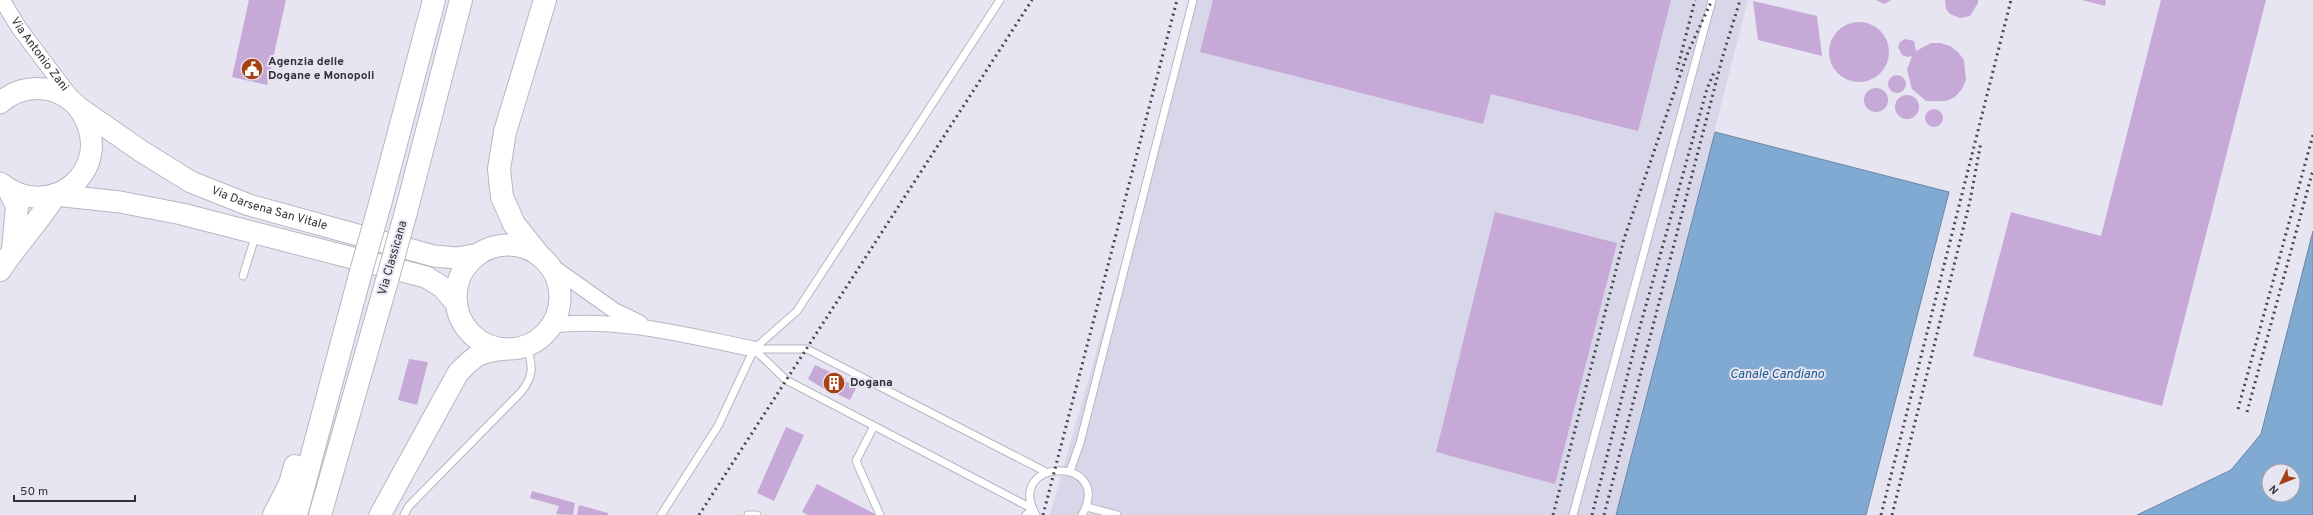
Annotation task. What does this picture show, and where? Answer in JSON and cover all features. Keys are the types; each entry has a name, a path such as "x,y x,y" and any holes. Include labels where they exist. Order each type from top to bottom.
{"highway":[{"path":"296,515 434,0"},
{"name":"Via Classicana","path":"320,515 406,212 460,0"},
{"path":"544,260 514,224 502,197 499,169 505,132 545,0"},
{"path":"3,187 17,206 13,250"},
{"path":"0,270 13,250 44,212 55,195"},
{"path":"274,515 290,484 305,431 331,383"}],"street":[{"name":"Via Antonio Zani","path":"2,0 19,28 79,108"},
{"name":"Via Darsena San Vitale","path":"0,103 19,91 36,88 52,90 67,97 79,108 141,151 191,182 249,205 434,256 457,258 479,254"},
{"path":"3,187 24,197 40,198 55,195 71,187 83,174 90,158 92,140 88,123 79,108"},
{"name":"Via Darsena San Vitale","path":"55,195 120,202 182,214 426,277 442,287 456,304"},
{"name":"Via Darsena San Vitale","path":"518,347 492,346 478,339 461,320 456,304 456,289 460,276 468,263 479,254 493,247 509,244 524,247 615,311 652,329"},
{"path":"380,515 458,373 471,359 483,352 518,347 541,337 552,325 558,310 560,295 557,279 544,260"},
{"name":"Via Darsena San Vitale","path":"552,325 604,322 652,329 754,348"}],"lane":[{"path":"661,515 718,426 754,348 797,311 1000,0"},
{"path":"1070,471 1084,428 1193,0"},
{"path":"1573,515 1712,0"},
{"path":"244,276 256,234"},
{"path":"404,515 409,506 522,391 530,381 533,369 518,347"},
{"path":"754,348 786,380 1035,512"},
{"path":"754,348 807,349 1046,472"},
{"path":"874,426 856,461 880,515"},
{"path":"1035,512 1031,496 1034,484 1046,472 1055,469 1070,471 1077,476 1085,486 1088,499 1087,507 1082,515"},
{"path":"1087,507 1117,515"},
{"path":"1026,515 1035,512"},
{"path":"748,515 757,515"}],"shaded area":[{"path":"1196,0 1748,0 1616,515 1050,515"}],"water":[{"name":"Canale Candiano","path":"1715,132 1949,192 1866,515 1616,515"},
{"path":"2313,231 2313,515 2137,515 2231,470 2261,434"}],"building":[{"path":"249,0 286,0 267,85 232,77"},
{"path":"1213,0 1671,0 1638,131 1491,94 1483,124 1200,52"},
{"path":"1876,0 1891,0 1884,4"},
{"path":"1945,0 1978,0 1978,3 1970,16 1960,18 1950,14 1946,9"},
{"path":"2082,0 2106,0 2105,6"},
{"path":"2161,0 2266,0 2162,406 1973,356 2011,212 2101,236"},
{"path":"1753,1 1817,16 1822,56 1758,40"},
{"path":"1859,22 1876,27 1884,35 1889,52 1884,69 1876,77 1859,82 1842,77 1834,69 1829,52 1834,35 1842,27"},
{"path":"1905,39 1914,41 1916,51 1931,43 1940,43 1950,46 1958,52 1964,60 1966,80 1962,89 1955,97 1946,101 1926,101 1912,89 1907,70 1912,56 1907,57 1902,55 1898,47 1900,42"},
{"path":"1897,75 1904,77 1906,84 1904,91 1897,93 1890,91 1888,84 1890,77"},
{"path":"1876,88 1881,89 1887,95 1887,105 1881,111 1876,112 1871,111 1865,105 1864,100 1865,95 1871,89"},
{"path":"1907,95 1912,96 1918,102 1918,112 1912,118 1907,119 1902,118 1896,112 1895,107 1896,102 1902,96"},
{"path":"1934,109 1938,110 1942,114 1942,122 1938,126 1934,127 1930,126 1926,122 1925,118 1926,114 1930,110"},
{"path":"1495,212 1617,243 1555,484 1436,452"},
{"path":"409,359 428,362 417,405 398,400"},
{"name":"Dogana","path":"815,365 846,379 845,381 857,386 850,400 835,393 834,395 808,379"},
{"path":"786,427 804,435 774,501 757,493"},
{"path":"817,484 877,515 808,515 802,512"},
{"path":"532,491 575,503 573,515 556,514 559,506 530,498"},
{"path":"579,505 608,513 608,515 577,515"}],"railway":[{"path":"699,515 1032,0"},
{"path":"1043,515 1177,0"},
{"path":"1677,70 1695,0"},
{"path":"1553,515 1624,239 1688,52 1712,0"},
{"path":"1604,515 1722,59 1740,0"},
{"path":"1881,515 2011,0"},
{"path":"1592,515 1639,330 1707,89 1715,70"},
{"path":"2238,409 2313,135"},
{"path":"1892,515 1970,201 1981,142"},
{"path":"2247,412 2313,170"}],"place":[{"name":"Agenzia delle Dogane e Monopoli","path":"252,69"},
{"name":"Dogana","path":"834,383"}]}
